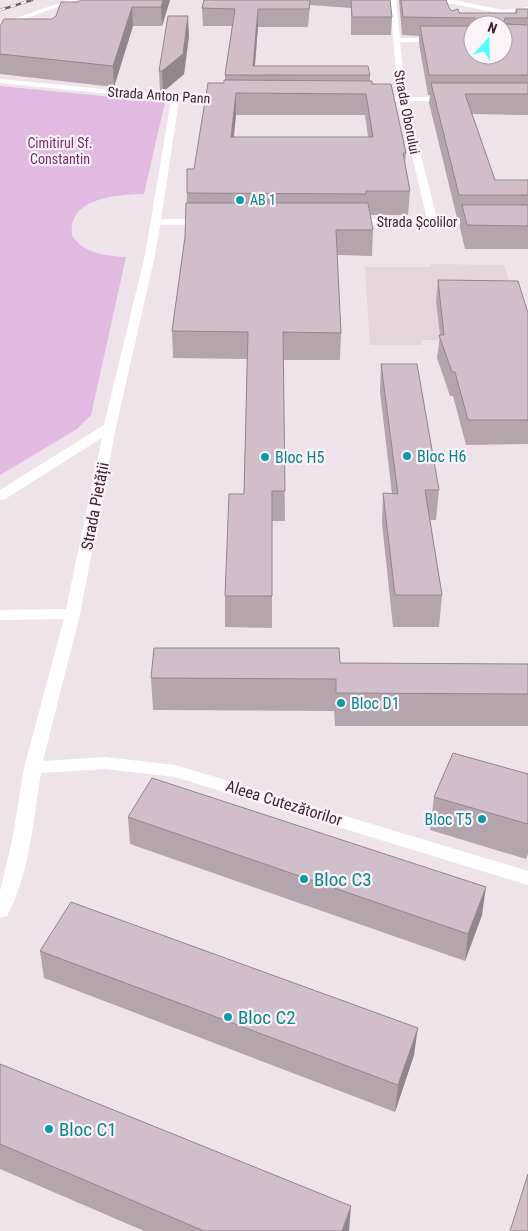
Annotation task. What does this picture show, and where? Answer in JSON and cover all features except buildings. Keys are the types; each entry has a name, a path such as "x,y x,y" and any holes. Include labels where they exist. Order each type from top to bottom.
{"street":[{"path":"0,26 74,0"},
{"path":"392,0 401,0"},
{"name":"Strada Oborului","path":"392,0 402,99 433,222"},
{"path":"418,1 446,2 503,12 528,9"},
{"path":"446,2 448,10"},
{"path":"395,40 463,40"},
{"name":"Strada Anton Pann","path":"0,80 175,98 235,99"},
{"name":"Strada Pietății","path":"0,911 8,893 22,841 33,768 73,614 110,427 156,222 175,98"},
{"path":"364,100 460,99"},
{"path":"156,222 214,222"},
{"name":"Strada Școlilor","path":"339,222 490,222"},
{"path":"0,496 110,427"},
{"path":"0,615 73,614"},
{"name":"Aleea Cutezătorilor","path":"33,768 105,763 175,771 528,878"}],"shaded area":[{"path":"431,264 504,265 526,339 422,340 422,345 370,345 365,267 431,267"}],"green space":[{"name":"Cimitirul Sf. Constantin","path":"0,86 165,102 144,194 121,195 96,201 78,213 73,222 72,235 82,246 96,253 126,257 91,415 77,429 0,475"}],"railway":[{"path":"0,10 32,0"}],"place":[{"name":"AB 1","path":"240,200"},
{"name":"Bloc H6","path":"407,456"},
{"name":"Bloc H5","path":"265,457"},
{"name":"Bloc D1","path":"341,703"},
{"name":"Bloc T5","path":"482,819"},
{"name":"Bloc C3","path":"304,879"},
{"name":"Bloc C2","path":"228,1017"},
{"name":"Bloc C1","path":"49,1129"}]}
